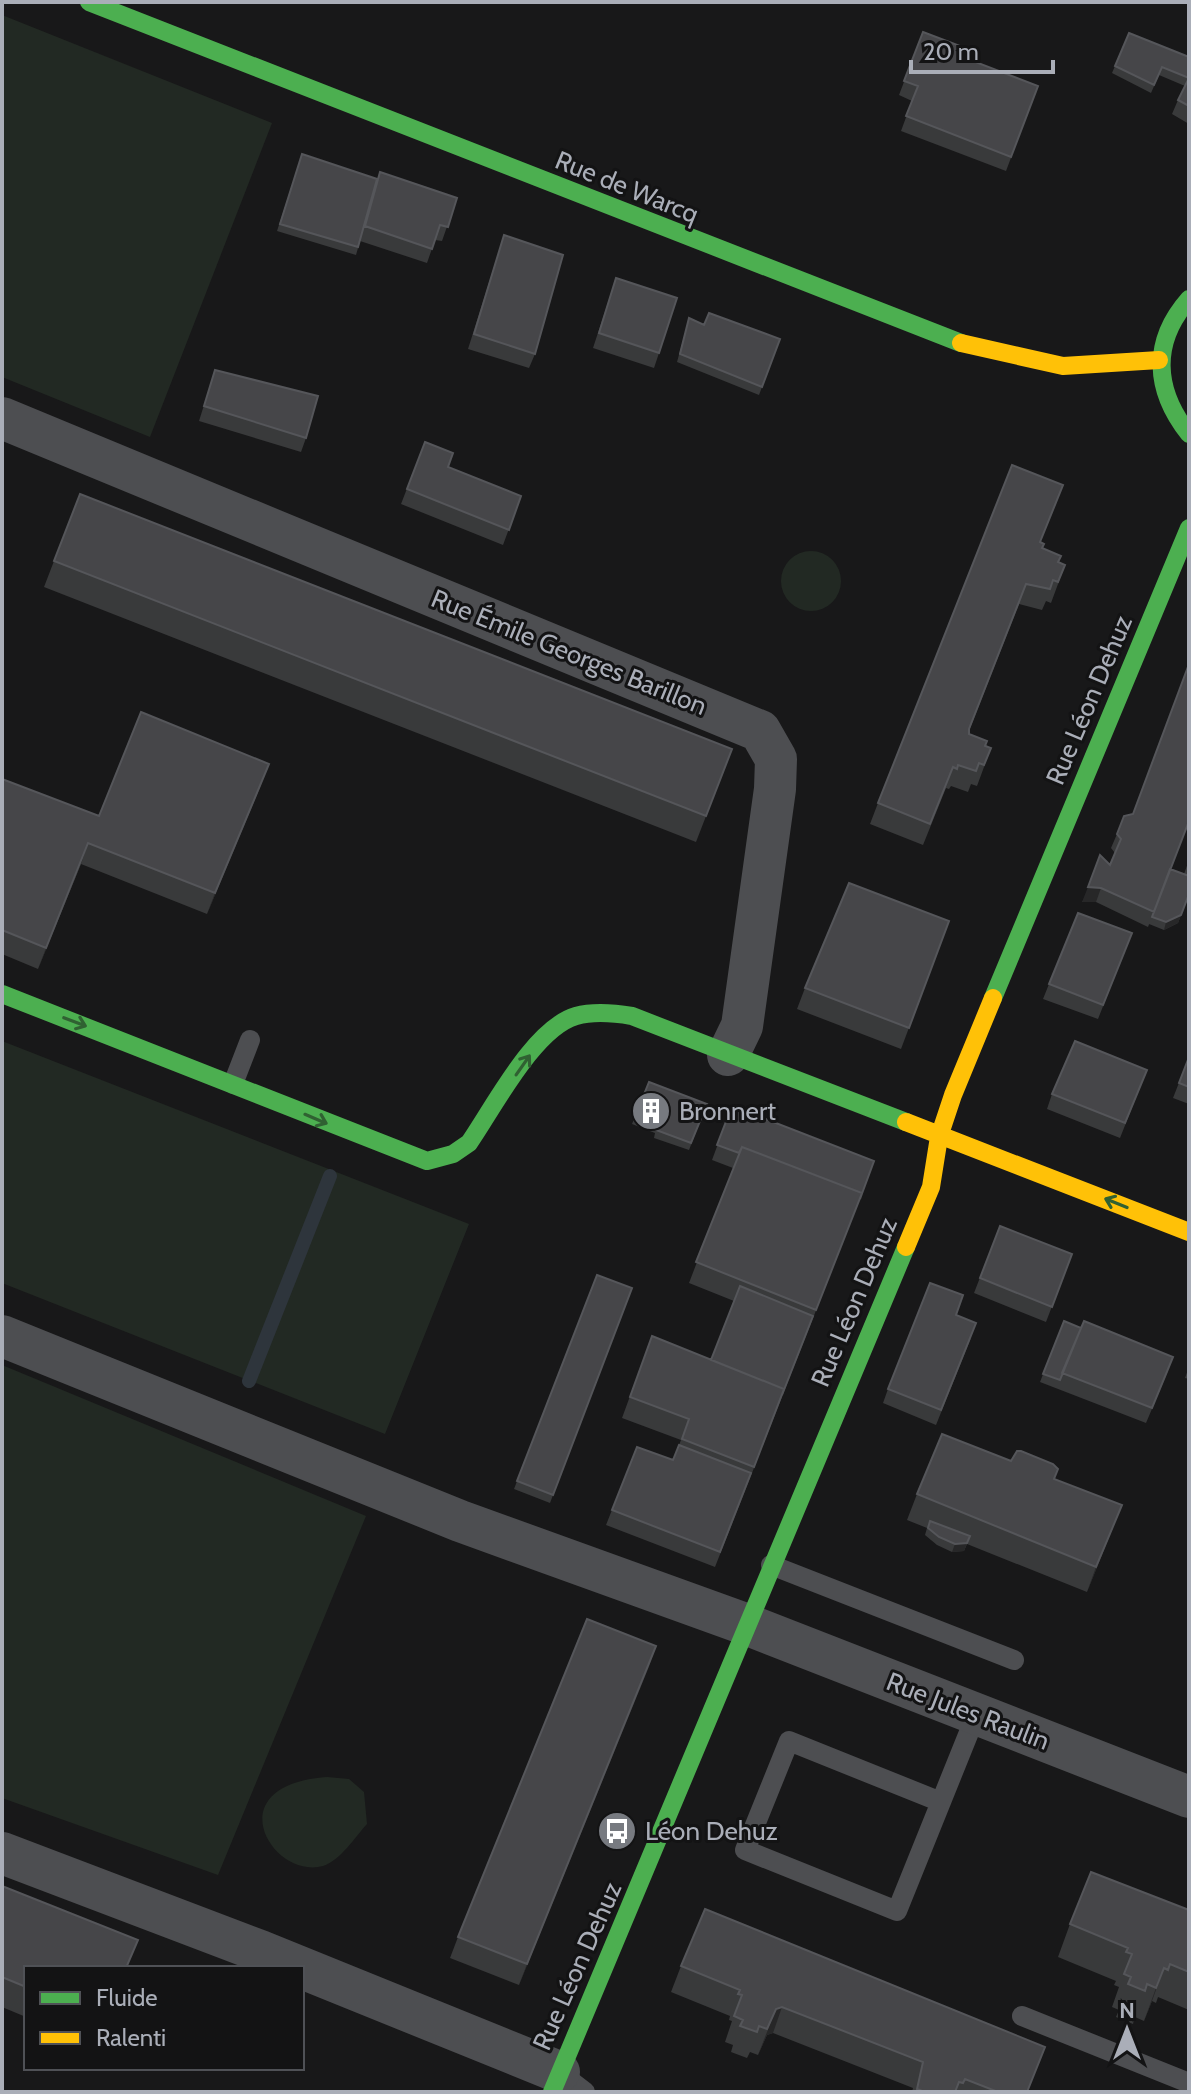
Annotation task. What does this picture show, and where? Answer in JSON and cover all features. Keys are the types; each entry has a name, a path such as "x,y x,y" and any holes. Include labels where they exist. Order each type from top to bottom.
{"street":[{"name":"Rue de Warcq","path":"89,2 915,328 974,347 1063,366 1159,360"},
{"path":"1189,299 1178,309 1165,333 1159,360 1162,390 1174,418 1189,434"},
{"name":"Rue Émile Georges Barillon","path":"2,418 760,731 776,759 775,789 742,1026 728,1055"},
{"name":"Rue Léon Dehuz","path":"565,2085 582,2028 771,1565 931,1187 939,1137 1189,528"},
{"path":"2,994 427,1161 453,1154 469,1143 545,1033 561,1019 591,1011 632,1016 1189,1232"},
{"name":"Rue Jules Raulin","path":"2,1336 460,1521 748,1625 1189,1797"},
{"path":"2,1853 294,1966"},
{"path":"304,1970 565,2085"}],"lane":[{"path":"233,1084 250,1040"},
{"path":"771,1565 1014,1660"},
{"path":"941,1802 789,1741 745,1850 897,1911 941,1802 976,1715"},
{"path":"1022,2016 1189,2083"}],"shaded area":[{"path":"2,15 272,123 150,437 2,377"},
{"path":"811,551 822,553 832,560 839,570 839,592 832,602 822,609 811,611 800,609 790,602 783,592 781,581 783,570 790,560 800,553"},
{"path":"2,1041 469,1224 385,1434 2,1283"},
{"path":"2,1365 366,1516 218,1875 2,1798"},
{"path":"327,1777 349,1779 364,1792 367,1824 342,1854 330,1863 304,1867 286,1859 272,1846 264,1830 263,1812 272,1796 293,1784"}],"building":[{"path":"923,32 968,49 965,58 1038,86 1011,157 906,116 918,86 904,81"},
{"path":"1129,33 1189,57 1189,78 1162,67 1154,85 1115,66"},
{"path":"1189,78 1189,106 1178,100"},
{"path":"302,154 377,179 358,247 280,224"},
{"path":"380,172 457,198 448,227 440,225 432,249 365,226"},
{"path":"504,235 563,255 535,354 474,334"},
{"path":"616,278 677,298 659,353 599,333"},
{"path":"709,313 780,339 762,387 680,354 689,318 704,325"},
{"path":"215,370 318,396 306,438 204,406"},
{"path":"425,442 453,453 448,467 521,496 509,530 407,489"},
{"path":"1012,465 1063,485 1040,542 1044,544 1042,548 1061,556 1058,562 1065,565 1058,582 1053,580 1050,589 1026,584 969,729 969,734 987,741 985,746 991,748 984,765 979,763 976,771 958,765 957,769 953,767 930,824 878,803"},
{"path":"80,494 732,749 706,816 54,561"},
{"path":"1189,664 1189,821 1154,912 1101,888 1088,887 1100,855 1110,865 1121,839 1117,834 1124,816 1133,814"},
{"path":"141,712 269,764 215,893 88,843 46,948 2,930 2,779 99,816"},
{"path":"1170,869 1189,876 1189,894 1181,915 1166,922 1152,917"},
{"path":"849,883 949,921 909,1028 805,988"},
{"path":"1078,913 1132,933 1103,1005 1049,984"},
{"path":"1075,1041 1147,1070 1125,1123 1052,1094"},
{"path":"1189,1057 1189,1087 1179,1083"},
{"path":"649,1082 707,1104 691,1143 656,1130 658,1126 635,1117"},
{"path":"732,1106 874,1161 860,1199 862,1193 742,1147 739,1153 717,1145"},
{"path":"742,1147 862,1193 816,1310 696,1262"},
{"path":"1000,1226 1072,1254 1052,1307 980,1278"},
{"path":"597,1275 632,1288 553,1495 517,1481"},
{"path":"930,1283 963,1295 956,1315 976,1323 941,1410 888,1389"},
{"path":"740,1286 813,1316 782,1395 784,1389 711,1360"},
{"path":"1064,1321 1081,1328 1060,1380 1043,1374"},
{"path":"1084,1321 1173,1357 1152,1408 1062,1373"},
{"path":"652,1336 784,1389 754,1467 682,1439 689,1419 630,1397"},
{"path":"942,1434 1011,1461 1017,1451 1021,1451 1053,1464 1058,1469 1054,1479 1122,1505 1096,1567 917,1494"},
{"path":"679,1445 751,1473 720,1552 612,1510 637,1447 673,1460"},
{"path":"930,1521 970,1536 967,1543 955,1544 939,1537 928,1528"},
{"path":"587,1619 656,1646 527,1964 458,1937"},
{"path":"1091,1872 1189,1910 1189,1972 1170,1964 1168,1970 1164,1968 1156,1988 1147,1984 1145,1991 1128,1984 1131,1977 1124,1974 1132,1954 1126,1952 1128,1948 1070,1924"},
{"path":"2,1886 138,1940 127,1966 24,1966 24,1986 2,1977"},
{"path":"705,1909 1045,2047 1027,2092 998,2092 965,2079 963,2083 959,2082 955,2092 925,2092 917,2089 923,2062 782,2007 776,2009 767,2029 759,2026 757,2032 740,2026 743,2020 734,2016 742,1995 738,1994 740,1990 681,1966"}],"waterway":[{"path":"249,1381 330,1176"}],"traffic: fast":[{"path":"89,2 961,343"},
{"path":"1189,299 1168,332 1162,366 1169,400 1189,434"},
{"path":"993,998 1189,528"},
{"path":"2,994 427,1161 453,1154 469,1143 530,1052 560,1023 590,1013 632,1016 906,1122"},
{"path":"552,2092 906,1247"}],"traffic: slow":[{"path":"961,343 1063,366 1159,360"},
{"path":"906,1247 931,1187 939,1137 953,1095 993,998"},
{"path":"906,1122 1189,1232"}],"place":[{"name":"Bronnert","path":"651,1111"},
{"name":"Léon Dehuz","path":"617,1831"}]}
